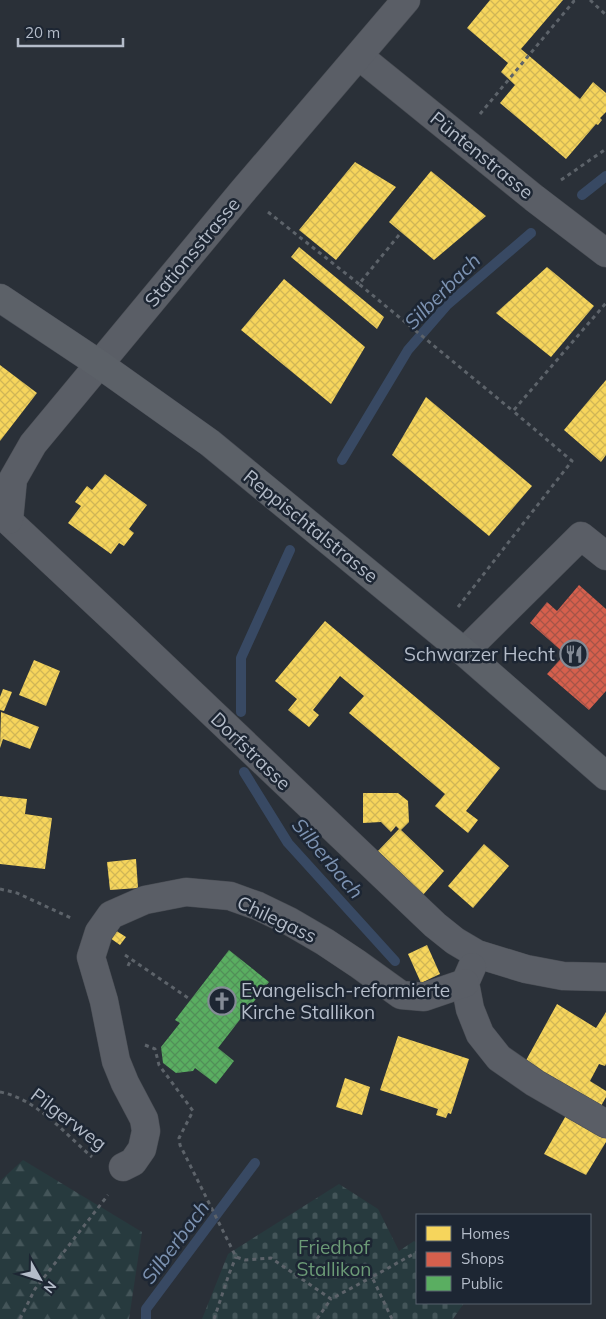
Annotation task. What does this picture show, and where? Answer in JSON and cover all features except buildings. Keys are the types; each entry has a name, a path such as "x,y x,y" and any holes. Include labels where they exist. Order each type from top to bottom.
{"main road":[{"name":"Reppischtalstrasse","path":"0,298 99,364 210,444 439,631 606,776"}],"street":[{"name":"Stationsstrasse","path":"4,516 13,479 32,444 242,192 406,0"},
{"name":"Püntenstrasse","path":"359,56 534,198 606,253"},
{"name":"Dorfstrasse","path":"4,516 428,919 455,941 477,954 526,969 603,982"},
{"path":"464,652 581,536 606,556"},
{"name":"Chilegass","path":"122,1167 133,1162 142,1149 146,1131 144,1119 124,1083 116,1060 104,1001 91,957 99,932 111,915 145,900 186,892 230,896 289,921 325,942 401,995 424,997 465,983"},
{"path":"477,954 465,983 470,1009 480,1034 499,1058 535,1083 606,1124"}],"path":[{"path":"461,138 574,0 578,0"},
{"path":"590,0 606,15"},
{"path":"534,198 606,149"},
{"path":"242,192 407,323 572,461 439,631"},
{"path":"359,284 399,235"},
{"path":"513,411 606,304"},
{"path":"0,890 17,893 99,932 115,948 188,998"},
{"path":"127,967 131,959"},
{"path":"136,1042 156,1049 159,1066 193,1111 180,1138 180,1145 236,1257 214,1319"},
{"path":"159,1075 164,1072"},
{"name":"Pilgerweg","path":"0,1092 11,1094 34,1106 92,1157 110,1165 122,1167"},
{"path":"20,1319 35,1289 114,1188 122,1167"},
{"path":"317,1319 330,1299 416,1253"},
{"path":"236,1257 244,1260 271,1258 330,1299"},
{"path":"372,1278 392,1319"}],"green space":[{"path":"23,1160 142,1232 129,1319 0,1319 0,1181"},
{"name":"Friedhof Stallikon","path":"339,1184 378,1209 399,1251 414,1241 416,1242 416,1304 463,1304 453,1319 202,1319 228,1254"}],"waterway":[{"name":"Silberbach","path":"582,195 606,176"},
{"name":"Silberbach","path":"342,460 408,350 447,305 531,233"},
{"name":"Silberbach","path":"241,712 241,658 290,550"},
{"name":"Silberbach","path":"244,772 288,843 395,961"},
{"name":"Silberbach","path":"146,1319 146,1309 255,1163"}],"place":[{"name":"Schwarzer Hecht","path":"574,654"},
{"name":"Evangelisch-reformierte Kirche Stallikon","path":"222,1001"}]}
